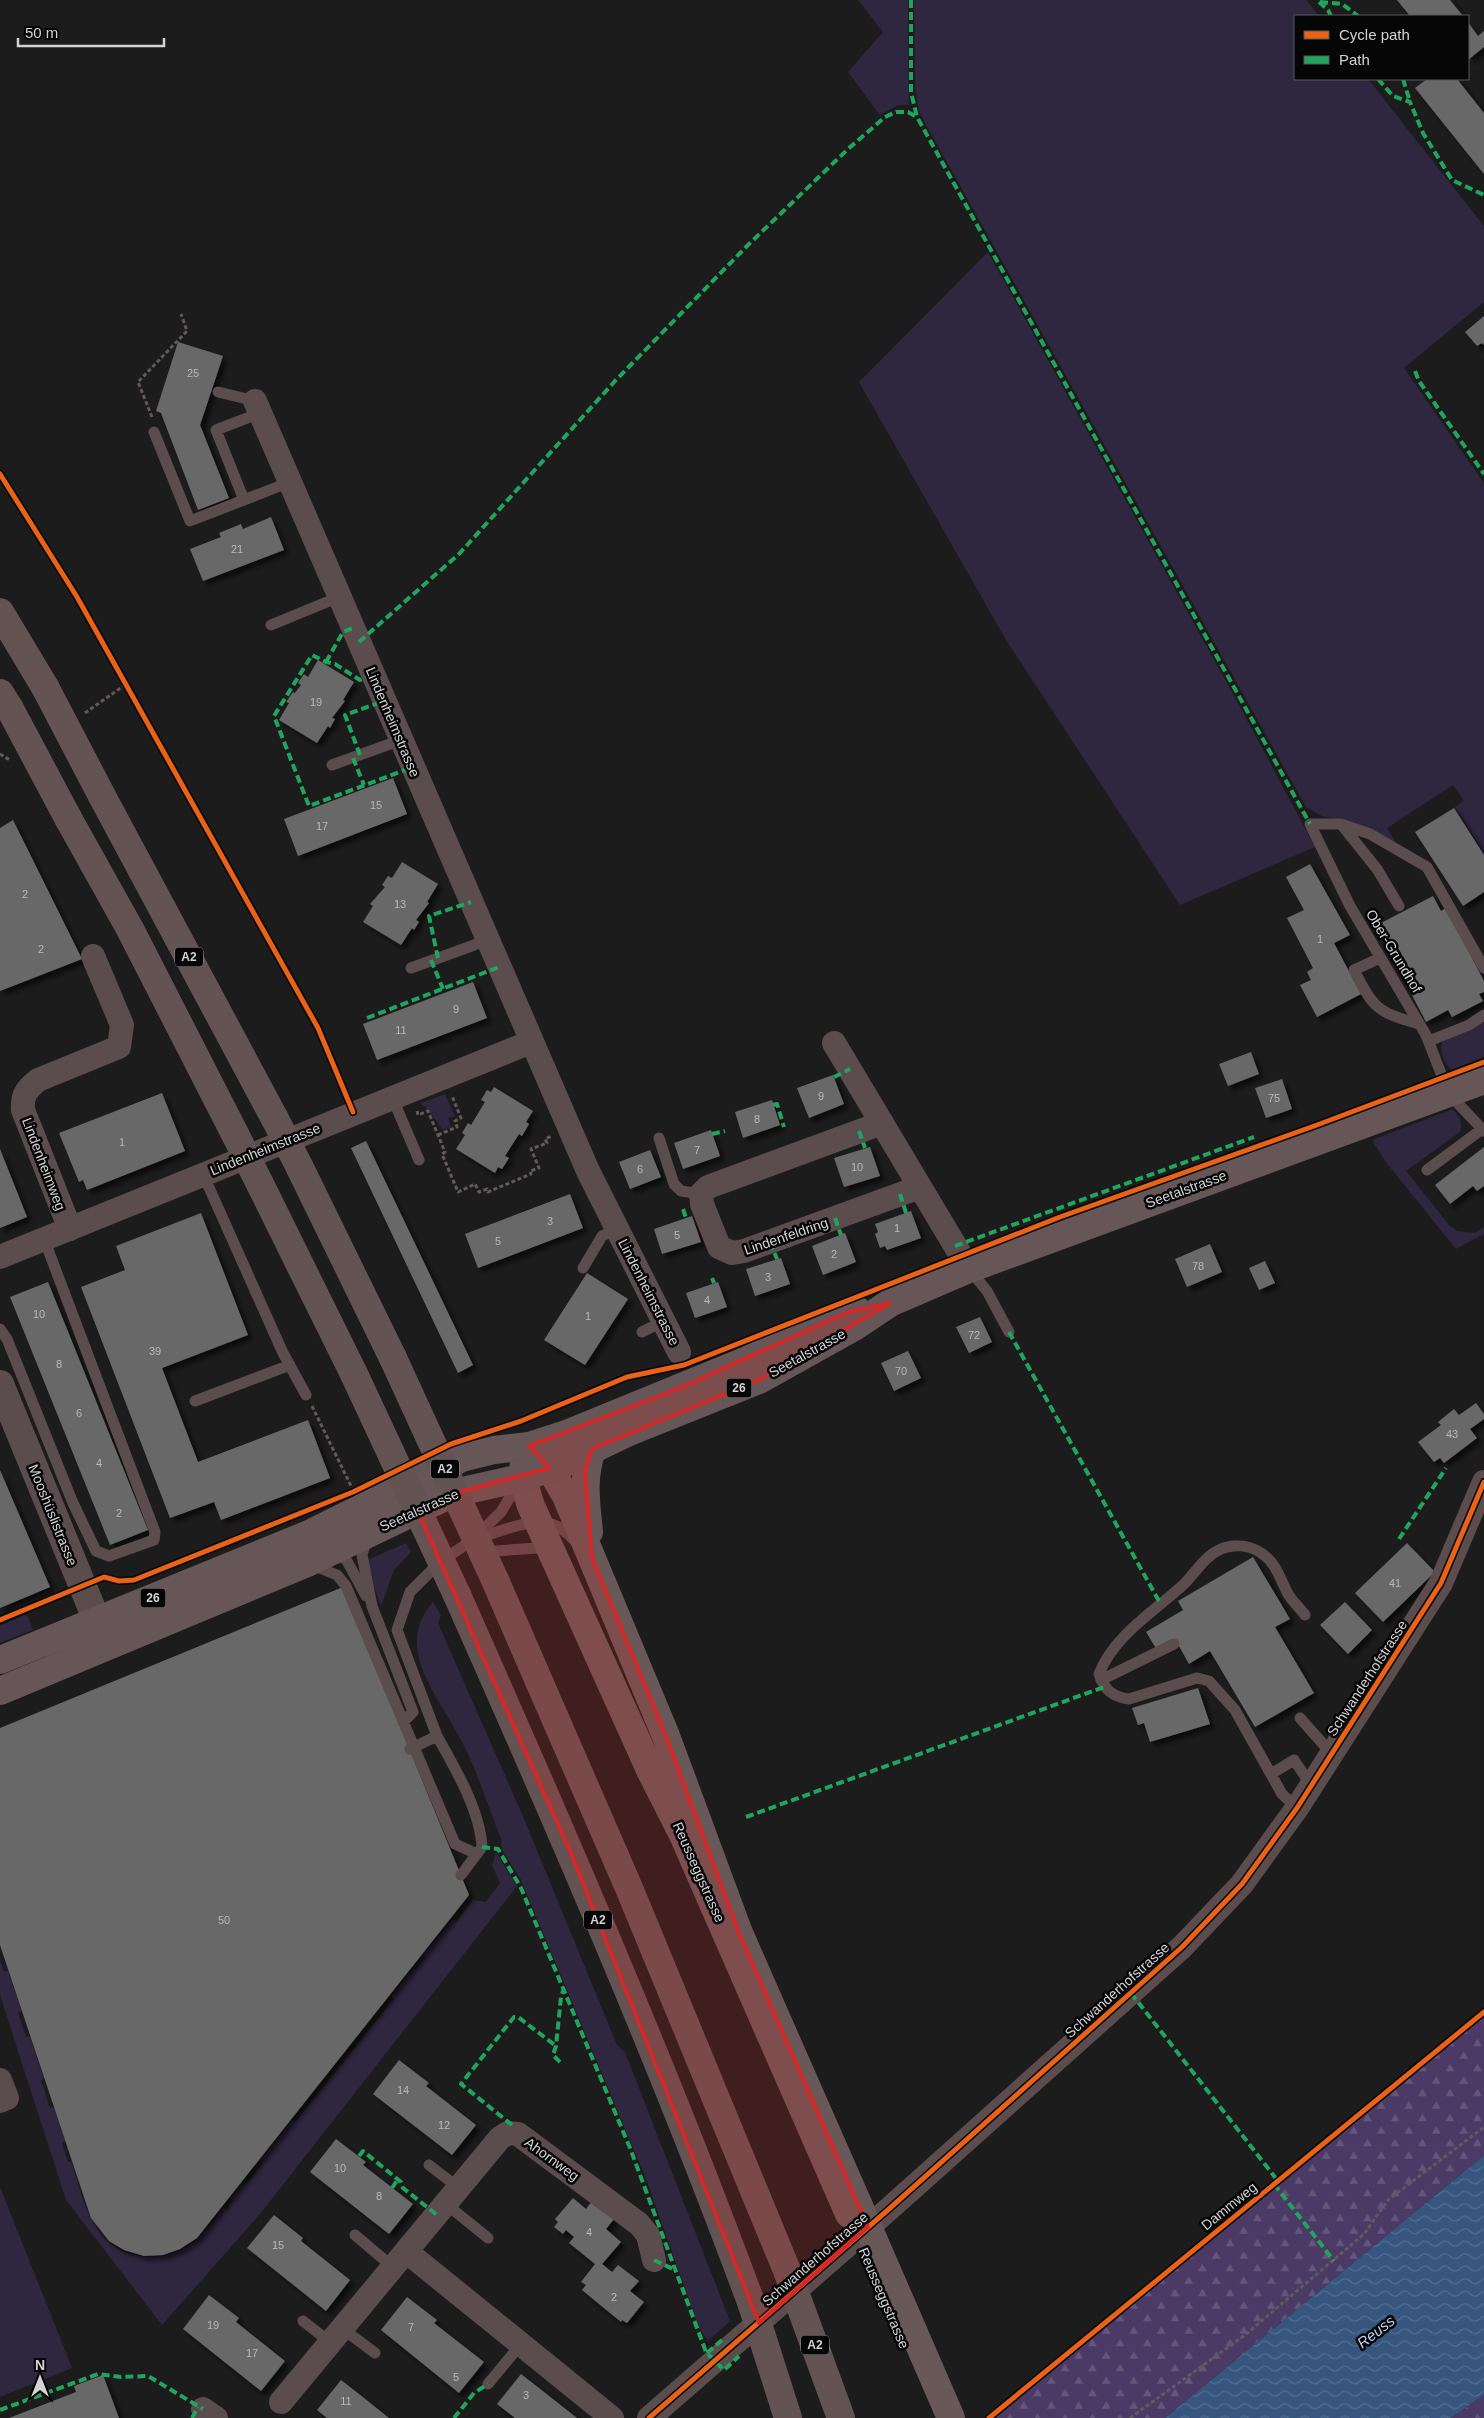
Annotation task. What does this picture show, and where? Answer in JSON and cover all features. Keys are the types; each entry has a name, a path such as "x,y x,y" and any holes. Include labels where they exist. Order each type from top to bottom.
{"highway":[{"name":"A2","path":"0,612 45,687 276,1119 393,1358 495,1580 630,1888 788,2273 841,2418"},
{"name":"A2","path":"5,701 130,929 236,1136 354,1374 457,1595 591,1901 706,2183 752,2304 788,2418"}],"main road":[{"name":"Seetalstrasse","path":"0,1691 307,1564 425,1506 463,1490 521,1478 548,1468 629,1432 768,1376 854,1327 890,1303 969,1269 1484,1080"},
{"name":"Seetalstrasse","path":"0,1660 309,1534 462,1458 494,1450 529,1446 745,1361 848,1312 890,1303"},
{"name":"Reusseggstrasse","path":"529,1446 548,1468 566,1496 592,1558 666,1736 739,1933 854,2210 934,2418"},
{"path":"521,1478 522,1462 529,1446"},
{"name":"Reusseggstrasse","path":"592,1449 584,1482 592,1558"},
{"name":"Reusseggstrasse","path":"521,1478 651,1772 688,1844 854,2210 951,2418"}],"street":[{"name":"Lindenheimstrasse","path":"258,407 588,1171 679,1352"},
{"name":"Lindenheimweg","path":"70,1229 23,1110 22,1098 27,1089 38,1080 119,1047 122,1025 93,956"},
{"name":"Lindenheimstrasse","path":"0,1257 531,1042"},
{"path":"834,1043 969,1269"},
{"path":"701,1194 708,1187 882,1123"},
{"name":"Lindenfeldring","path":"701,1194 702,1204 719,1247 732,1253 770,1242 920,1187"},
{"name":"Mooshüslistrasse","path":"0,1384 107,1647"},
{"name":"Schwanderhofstrasse","path":"649,2418 889,2209 1182,1947 1242,1884 1297,1808 1441,1583 1484,1482"},
{"path":"0,2080 7,2098 0,2101"},
{"name":"Ahornweg","path":"282,2402 500,2138 508,2133 518,2134 639,2224 648,2235 654,2260"},
{"path":"400,2260 520,2344 612,2418"}],"lane":[{"path":"218,392 258,407"},
{"path":"244,500 216,430 258,407"},
{"path":"154,432 190,521 290,482"},
{"path":"271,625 339,597"},
{"path":"332,765 401,740"},
{"name":"Ober-Grundhof","path":"1341,824 1310,824 1350,906 1419,1024 1449,1094"},
{"path":"1341,824 1376,869 1399,906"},
{"path":"1341,824 1370,834 1427,868 1484,968"},
{"path":"411,968 488,940"},
{"path":"1380,958 1354,970 1368,998 1377,1009 1394,1017 1419,1024"},
{"path":"1428,1042 1469,1025 1484,1015"},
{"path":"1427,1170 1483,1131 1449,1094"},
{"path":"392,1097 419,1160"},
{"path":"659,1138 674,1184 681,1191 701,1194"},
{"path":"203,1174 290,1365 306,1395"},
{"path":"583,1268 602,1236 617,1229"},
{"path":"0,1329 7,1339 79,1515 96,1551 110,1556 154,1540 155,1532 44,1239"},
{"path":"969,1269 986,1291 1009,1332"},
{"path":"642,1332 664,1321"},
{"path":"195,1401 290,1365"},
{"path":"460,1875 482,1847 481,1834 459,1775 437,1736 397,1630 410,1592 440,1562 455,1554 471,1541 501,1512 521,1478"},
{"path":"64,1543 79,1515"},
{"path":"471,1541 513,1528 540,1523 560,1528 592,1558"},
{"path":"369,1533 362,1555 372,1606"},
{"path":"309,1534 324,1540 347,1561 372,1606 413,1712 404,1722"},
{"path":"1297,1808 1282,1794 1235,1710 1209,1681 1197,1678 1129,1699 1118,1698 1104,1687 1099,1674 1105,1657 1140,1621 1184,1584 1210,1555 1229,1546 1242,1546 1257,1551 1270,1560 1281,1575 1289,1595 1305,1615"},
{"path":"455,1554 537,1548 555,1554"},
{"path":"307,1564 337,1575 346,1586 404,1722 412,1749 455,1844 477,1854"},
{"path":"1101,1680 1174,1644"},
{"path":"1300,1718 1332,1754"},
{"path":"412,1749 437,1736"},
{"path":"1271,1774 1294,1760 1312,1785"},
{"path":"429,2165 452,2196 488,2238"},
{"path":"355,2235 400,2260"},
{"path":"303,2321 375,2353"},
{"path":"488,2384 520,2344"}],"path":[{"path":"154,432 154,422 138,382 187,330 181,314"},
{"path":"438,1135 458,1127 455,1121 461,1118 450,1092"},
{"path":"414,1106 418,1115 428,1111 446,1152 442,1154 458,1192 475,1184 479,1192 487,1189 488,1192 531,1174 530,1171 539,1168 531,1149 547,1143 545,1139 558,1134"},
{"path":"306,1395 353,1492"},
{"path":"344,1495 362,1487"},
{"path":"1130,2418 1253,2329 1364,2234 1388,2200 1484,2127"}],"highlighted area":[{"path":"890,1303 759,1380 592,1449 585,1472 592,1558 666,1736 739,1933 868,2227 759,2323 572,1856 417,1510 463,1491 549,1468 529,1446 680,1388 848,1312"}],"shaded area":[{"path":"858,0 908,0 909,105 898,105 880,115 848,72 883,32"},
{"path":"914,0 1306,0 1318,15 1294,15 1294,80 1369,80 1484,226 1484,302 1404,368 1484,483 1484,853 1455,807 1464,801 1453,785 1387,828 1397,844 1351,824 1322,816 1306,807 919,112 915,88"},
{"path":"988,252 1237,701 1315,847 1180,905 1006,640 859,382"},
{"path":"1484,1022 1484,1057 1452,1070 1443,1057 1441,1048 1443,1041"},
{"path":"445,1094 455,1116 448,1118 451,1127 443,1130 421,1103"},
{"path":"1453,1109 1461,1122 1460,1132 1406,1171 1449,1225 1457,1231 1475,1233 1484,1227 1484,1234 1456,1249 1385,1161 1372,1140"},
{"path":"406,1543 411,1552 394,1570 381,1606 368,1570 367,1560"},
{"path":"433,1602 441,1615 438,1623 522,1814 617,2045 625,2052 730,2321 708,2341 699,2328 646,2179 520,1878 502,1850 501,1839 476,1772 422,1669 417,1635 422,1619"},
{"path":"24,1615 28,1617 33,1630 0,1643 0,1626"},
{"path":"496,1852 517,1886 260,2214 162,2325 66,2200 0,1995 0,1960 4,1972 8,1971 22,2011 18,2013 26,2037 30,2036 44,2079 41,2080 50,2108 54,2107 65,2141 62,2143 68,2162 71,2162 92,2220 105,2239 120,2250 142,2256 154,2257 165,2255 176,2252 196,2240 223,2208 227,2209 233,2200 230,2199 243,2182 246,2184 263,2163 260,2160 292,2120 295,2122 394,1999 391,1996 413,1969 415,1970 425,1958 422,1956 453,1919 456,1922 473,1900 486,1902 500,1883 492,1865"},
{"path":"0,2187 72,2368 0,2397"}],"green space":[{"path":"1484,2014 1484,2155 1165,2418 992,2418"},
{"path":"1484,2395 1484,2418 1451,2418"}],"water":[{"name":"Reuss","path":"1484,2155 1484,2395 1451,2418 1165,2418"}],"building":[{"path":"1397,0 1450,0 1462,15 1409,15"},
{"path":"1469,23 1478,36 1484,31 1484,47 1469,59"},
{"path":"1426,80 1458,80 1484,113 1484,174 1415,88"},
{"path":"1484,316 1484,345 1482,343 1477,346 1465,332"},
{"path":"178,342 223,356 200,425 229,498 198,510 161,413 156,411"},
{"path":"271,517 284,550 203,581 190,549 221,537 219,533 241,524 243,529"},
{"path":"318,660 354,682 343,700 345,701 332,718 335,719 330,728 328,726 317,743 279,720 289,703 286,702 301,685 298,683 304,674 308,677"},
{"path":"393,778 407,814 298,856 284,819"},
{"path":"1454,808 1484,855 1484,892 1463,906 1415,832"},
{"path":"13,820 82,959 0,991 0,828"},
{"path":"402,862 438,884 427,902 429,903 416,920 419,922 414,930 412,928 401,945 363,922 373,906 370,904 385,887 382,885 388,876 392,878"},
{"path":"1310,864 1350,935 1334,943 1361,994 1317,1017 1300,985 1311,980 1307,972 1313,968 1287,918 1304,910 1286,877"},
{"path":"1433,896 1441,911 1446,908 1484,981 1484,992 1479,994 1483,1001 1452,1017 1448,1010 1426,1022 1385,943 1390,941 1381,923"},
{"path":"473,982 487,1018 377,1060 363,1024"},
{"path":"1251,1052 1259,1074 1228,1086 1219,1064"},
{"path":"833,1075 844,1104 809,1118 797,1088"},
{"path":"1282,1079 1292,1109 1266,1118 1255,1088"},
{"path":"494,1087 533,1111 526,1122 529,1124 522,1136 519,1134 505,1156 509,1158 502,1169 498,1167 495,1173 456,1149 465,1135 462,1133 468,1123 471,1125 485,1102 481,1100 487,1090 491,1092"},
{"path":"162,1093 185,1151 87,1190 83,1180 79,1182 59,1133"},
{"path":"772,1100 780,1125 743,1138 735,1112"},
{"path":"711,1130 720,1156 683,1169 674,1143"},
{"path":"366,1141 473,1365 458,1373 351,1148"},
{"path":"870,1147 880,1176 844,1187 834,1158"},
{"path":"1484,1147 1484,1186 1477,1191 1473,1186 1450,1204 1435,1185"},
{"path":"0,1149 27,1217 0,1228"},
{"path":"650,1150 661,1177 630,1189 619,1162"},
{"path":"570,1194 583,1228 478,1268 465,1234"},
{"path":"911,1211 921,1238 887,1250 885,1246 880,1248 875,1234 878,1232 875,1224"},
{"path":"201,1213 248,1335 162,1368 198,1462 308,1420 330,1478 221,1520 214,1502 170,1518 81,1287 125,1270 116,1246"},
{"path":"692,1216 701,1242 662,1254 654,1229"},
{"path":"845,1233 856,1262 823,1275 812,1246"},
{"path":"1210,1244 1222,1272 1187,1287 1175,1259"},
{"path":"781,1258 790,1284 755,1296 746,1269"},
{"path":"1265,1261 1275,1283 1259,1290 1249,1268"},
{"path":"587,1273 628,1299 585,1365 544,1340"},
{"path":"48,1282 148,1530 110,1545 10,1297"},
{"path":"718,1282 727,1307 695,1318 686,1293"},
{"path":"980,1317 992,1342 969,1353 956,1327"},
{"path":"908,1351 921,1378 894,1391 881,1363"},
{"path":"1476,1403 1484,1414 1484,1419 1470,1429 1477,1438 1444,1463 1440,1458 1434,1462 1418,1442 1441,1425 1438,1422 1454,1409 1459,1415"},
{"path":"0,1470 50,1587 0,1608"},
{"path":"1407,1543 1435,1572 1383,1622 1355,1593"},
{"path":"1253,1557 1290,1619 1275,1627 1314,1693 1255,1727 1210,1651 1189,1664 1175,1639 1157,1650 1146,1632 1183,1610 1178,1601"},
{"path":"343,1587 469,1895 197,2238 180,2249 163,2255 144,2256 124,2250 109,2241 91,2218 0,1945 0,1728"},
{"path":"1345,1602 1372,1630 1348,1654 1320,1625"},
{"path":"1198,1688 1210,1724 1150,1742 1144,1723 1138,1725 1132,1708"},
{"path":"399,2060 429,2083 426,2086 476,2125 452,2155 373,2094"},
{"path":"336,2139 366,2162 363,2165 413,2204 389,2234 310,2172"},
{"path":"573,2198 586,2209 592,2201 614,2219 606,2229 621,2242 602,2264 612,2272 618,2265 639,2281 630,2291 644,2302 627,2323 622,2320 621,2322 582,2290 586,2285 581,2282 595,2264 569,2243 574,2237 566,2230 563,2234 554,2227 558,2222 555,2219"},
{"path":"274,2215 303,2238 301,2241 350,2280 326,2311 247,2248"},
{"path":"209,2295 239,2318 236,2322 285,2361 261,2391 183,2329"},
{"path":"407,2297 437,2320 434,2323 484,2362 459,2393 381,2330"},
{"path":"521,2374 577,2418 515,2418 497,2404"},
{"path":"103,2375 119,2418 9,2418 76,2392 74,2386"},
{"path":"341,2380 389,2418 327,2418 317,2410"}],"marked path":[{"path":"911,0 911,92 917,117 1310,824"},
{"path":"1319,2 1330,15"},
{"path":"1320,2 1342,4 1357,15"},
{"path":"1379,80 1393,96 1410,102 1423,133 1452,180 1484,195"},
{"path":"1403,80 1410,102"},
{"path":"359,642 459,554 615,381 748,245 848,149 885,117 896,112 908,112 917,117"},
{"path":"1415,371 1419,381 1484,474"},
{"path":"326,662 343,632 353,628"},
{"path":"373,675 360,680 335,664 312,655 274,716 309,806 413,767"},
{"path":"360,755 345,715 384,701"},
{"path":"353,758 364,785"},
{"path":"438,958 429,916 471,902"},
{"path":"431,960 443,989"},
{"path":"367,1018 499,967"},
{"path":"834,1077 850,1069"},
{"path":"773,1105 777,1104 784,1127"},
{"path":"712,1134 725,1131"},
{"path":"859,1131 865,1148"},
{"path":"955,1246 1254,1137"},
{"path":"900,1194 906,1213"},
{"path":"683,1209 686,1218"},
{"path":"835,1218 841,1235"},
{"path":"770,1242 777,1259"},
{"path":"712,1278 714,1283"},
{"path":"1009,1332 1160,1603"},
{"path":"1399,1539 1446,1468"},
{"path":"746,1817 1104,1687"},
{"path":"482,1847 498,1849 521,1888 630,2148 706,2352 724,2370 739,2356"},
{"path":"560,2062 553,2055 556,2046 563,1991"},
{"path":"1131,1993 1278,2181"},
{"path":"512,2125 461,2084 514,2017 518,2017 556,2046"},
{"path":"359,2156 363,2151 401,2182 403,2188 437,2215"},
{"path":"392,2188 398,2179"},
{"path":"1274,2184 1334,2261"},
{"path":"654,2260 675,2270"},
{"path":"707,2353 722,2340"},
{"path":"0,2410 98,2374 121,2377 148,2376 203,2409"},
{"path":"454,2418 474,2393 488,2384"},
{"path":"192,2418 198,2407"}],"cycle path":[{"path":"0,474 77,597 318,1028 353,1112"},
{"path":"0,1620 104,1577 119,1581 134,1580 353,1492 451,1444 521,1421 627,1377 684,1365 1060,1217 1317,1125 1484,1062"},
{"path":"649,2418 889,2209 1182,1947 1242,1884 1297,1808 1441,1583 1484,1482"},
{"name":"Dammweg","path":"989,2418 1484,2012"}]}
